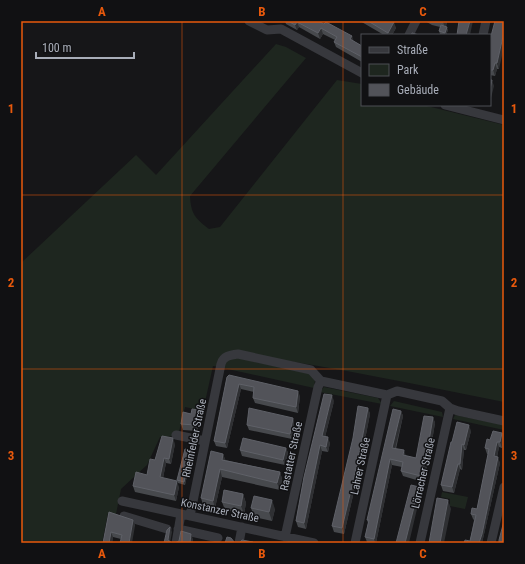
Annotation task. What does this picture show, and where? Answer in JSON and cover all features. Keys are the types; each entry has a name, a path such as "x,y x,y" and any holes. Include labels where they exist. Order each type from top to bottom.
{"street":[{"path":"249,21 267,30 281,29 361,72"},
{"path":"410,34 416,21"},
{"path":"483,34 486,21"},
{"path":"453,106 467,108 504,120"},
{"name":"Rheinfelder Straße","path":"176,543 178,529 186,515 205,441 222,360 229,356 238,354 311,370 321,381"},
{"path":"321,381 387,395 397,391 442,401 450,408 504,421"},
{"name":"Rastatter Straße","path":"282,539 318,386 321,381"},
{"name":"Lahrer Straße","path":"355,543 387,395"},
{"name":"Lörracher Straße","path":"420,543 450,408"},
{"path":"176,435 205,441"},
{"path":"491,543 504,487"},
{"name":"Konstanzer Straße","path":"122,501 242,528 282,539 314,543"},
{"path":"124,516 167,529"},
{"path":"239,543 242,528"},
{"path":"178,529 218,538"}],"green space":[{"path":"276,44 286,47 306,58 190,196 191,207 195,215 200,222 209,229 220,227 337,80 361,84 361,106 427,106 504,125 504,402 405,382 238,354 219,367 213,366 203,411 185,407 178,436 160,437 147,465 121,489 116,514 108,513 102,543 21,543 21,263 136,155 156,175"},
{"path":"238,358 310,374 315,380 314,388 223,368 228,359"},
{"path":"324,387 378,398 382,404 320,392"},
{"path":"394,401 442,412 443,417 390,406"},
{"path":"455,415 504,425 504,430 453,419"},
{"path":"442,492 468,497 465,509 450,506 450,499 441,497"}],"building":[{"path":"288,21 318,21 324,24 326,22 352,36 350,39 361,45 361,56 334,42 337,37 321,28 318,33 297,22 295,25"},
{"path":"368,21 392,21 394,22 388,33"},
{"path":"459,21 470,21 466,34 457,34"},
{"path":"495,21 504,21 504,32 497,63 495,63 493,70 491,70 491,36"},
{"path":"441,25 447,27 445,33 439,31"},
{"path":"229,375 298,391 296,407 253,398 254,387 239,384 225,443 214,441 227,377"},
{"path":"324,394 332,395 322,436 328,437 326,447 320,445 304,523 296,521 304,477"},
{"path":"358,406 368,408 357,465 342,528 332,526 353,438"},
{"path":"249,408 293,418 290,434 247,425"},
{"path":"192,409 198,410 195,425 181,424 183,412 191,414"},
{"path":"393,409 401,411 392,448 404,450 403,455 416,458 424,416 433,417 427,453 421,476 401,471 403,462 390,459 374,539 365,537 369,520 367,520"},
{"path":"457,422 469,425 464,445 462,444 460,464 458,464 452,487 441,485"},
{"path":"493,431 502,433 500,442 497,442 494,456 498,457 482,534 479,543 464,543 465,540 470,541 476,515 471,514 472,508 477,509 489,449 485,448 487,439 490,440"},
{"path":"162,436 173,438 169,459 164,458 160,477 177,481 174,495 133,486 136,472 147,475 150,459 155,460"},
{"path":"243,438 286,448 283,460 240,450"},
{"path":"185,449 191,450 184,482 177,480"},
{"path":"211,451 223,454 222,460 280,472 277,483 220,469 213,501 201,498"},
{"path":"411,485 419,487 405,543 396,543"},
{"path":"224,490 243,494 241,506 222,502"},
{"path":"254,496 272,500 269,512 251,508"},
{"path":"437,498 448,500 440,543 429,543"},
{"path":"109,512 133,520 129,543 120,543 122,535 111,532 109,543 103,543"},
{"path":"504,521 504,543 499,543 499,540"},
{"path":"170,527 168,540 172,543 164,543 167,530"},
{"path":"181,531 191,534 190,543 175,543 179,541"},
{"path":"227,537 231,538 235,543 225,543"},
{"path":"242,540 253,542 252,543 239,543"}]}
